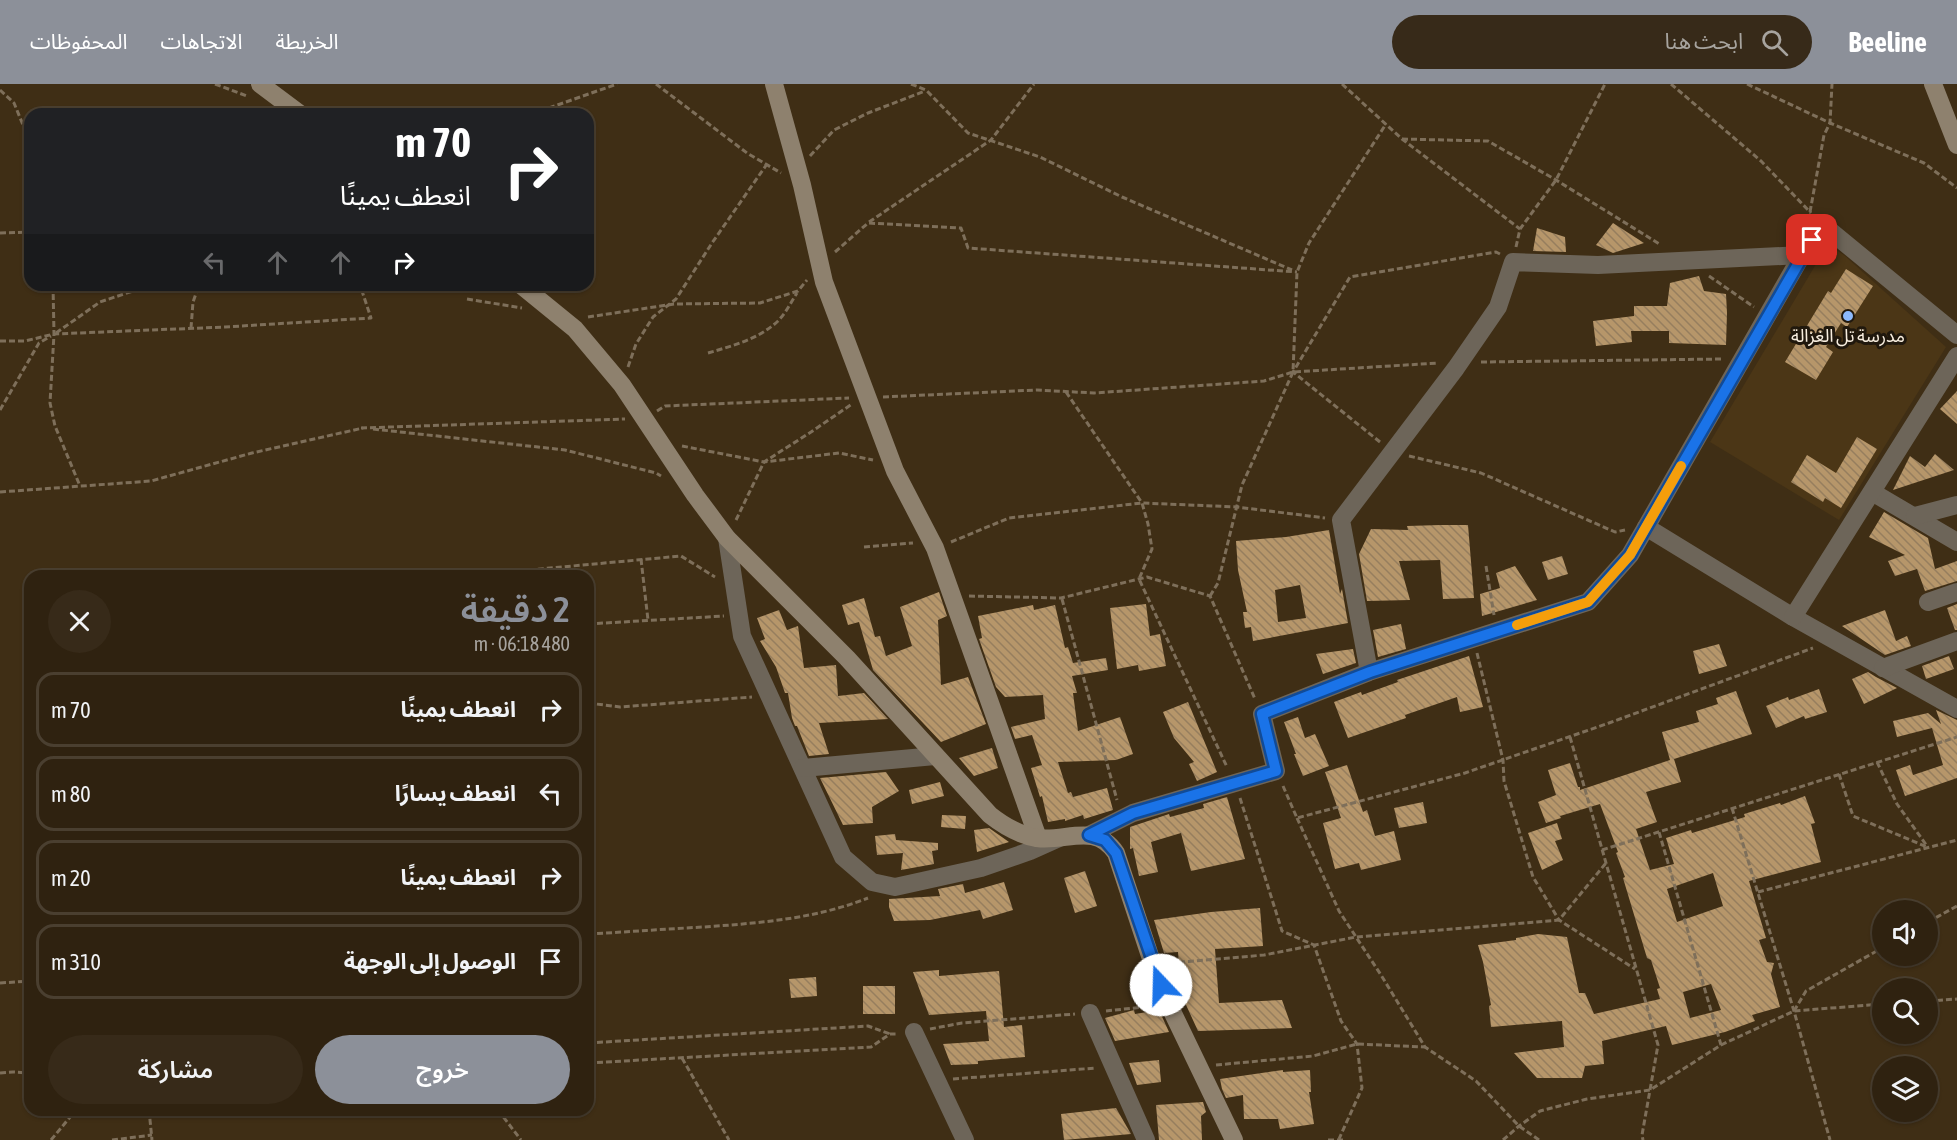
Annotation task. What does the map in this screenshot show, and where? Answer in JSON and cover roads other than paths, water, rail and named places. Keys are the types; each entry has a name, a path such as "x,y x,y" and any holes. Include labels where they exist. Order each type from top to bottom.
{"street":[{"path":"260,84 292,108"},
{"path":"774,84 800,178 824,282 893,465 935,548 1038,838"},
{"path":"1933,84 1957,144"},
{"path":"528,291 575,329 622,385 728,538 847,658 990,815 1000,824 1012,830 1038,838 1089,835 1133,813 1276,771 1262,714 1370,672 1588,602 1630,555 1802,255 1823,225 1957,335"},
{"path":"1370,672 1341,520 1460,362 1498,307 1513,262 1598,265 1802,255"},
{"path":"1793,617 1957,356"},
{"path":"1872,492 1957,542"},
{"path":"1915,516 1957,505"},
{"path":"1646,527 1793,617 1957,709"},
{"path":"728,538 742,636 843,856 872,882 895,887 981,868 1059,838"},
{"path":"1928,602 1957,592"},
{"path":"1883,668 1957,641"},
{"path":"802,768 935,756"},
{"path":"1089,835 1105,840 1116,853 1153,965 1169,1005 1234,1140"},
{"path":"1090,1013 1146,1140"},
{"path":"914,1032 964,1140"}],"place":[{"name":"مدرسة تل الغزالة","path":"1848,316"}]}
